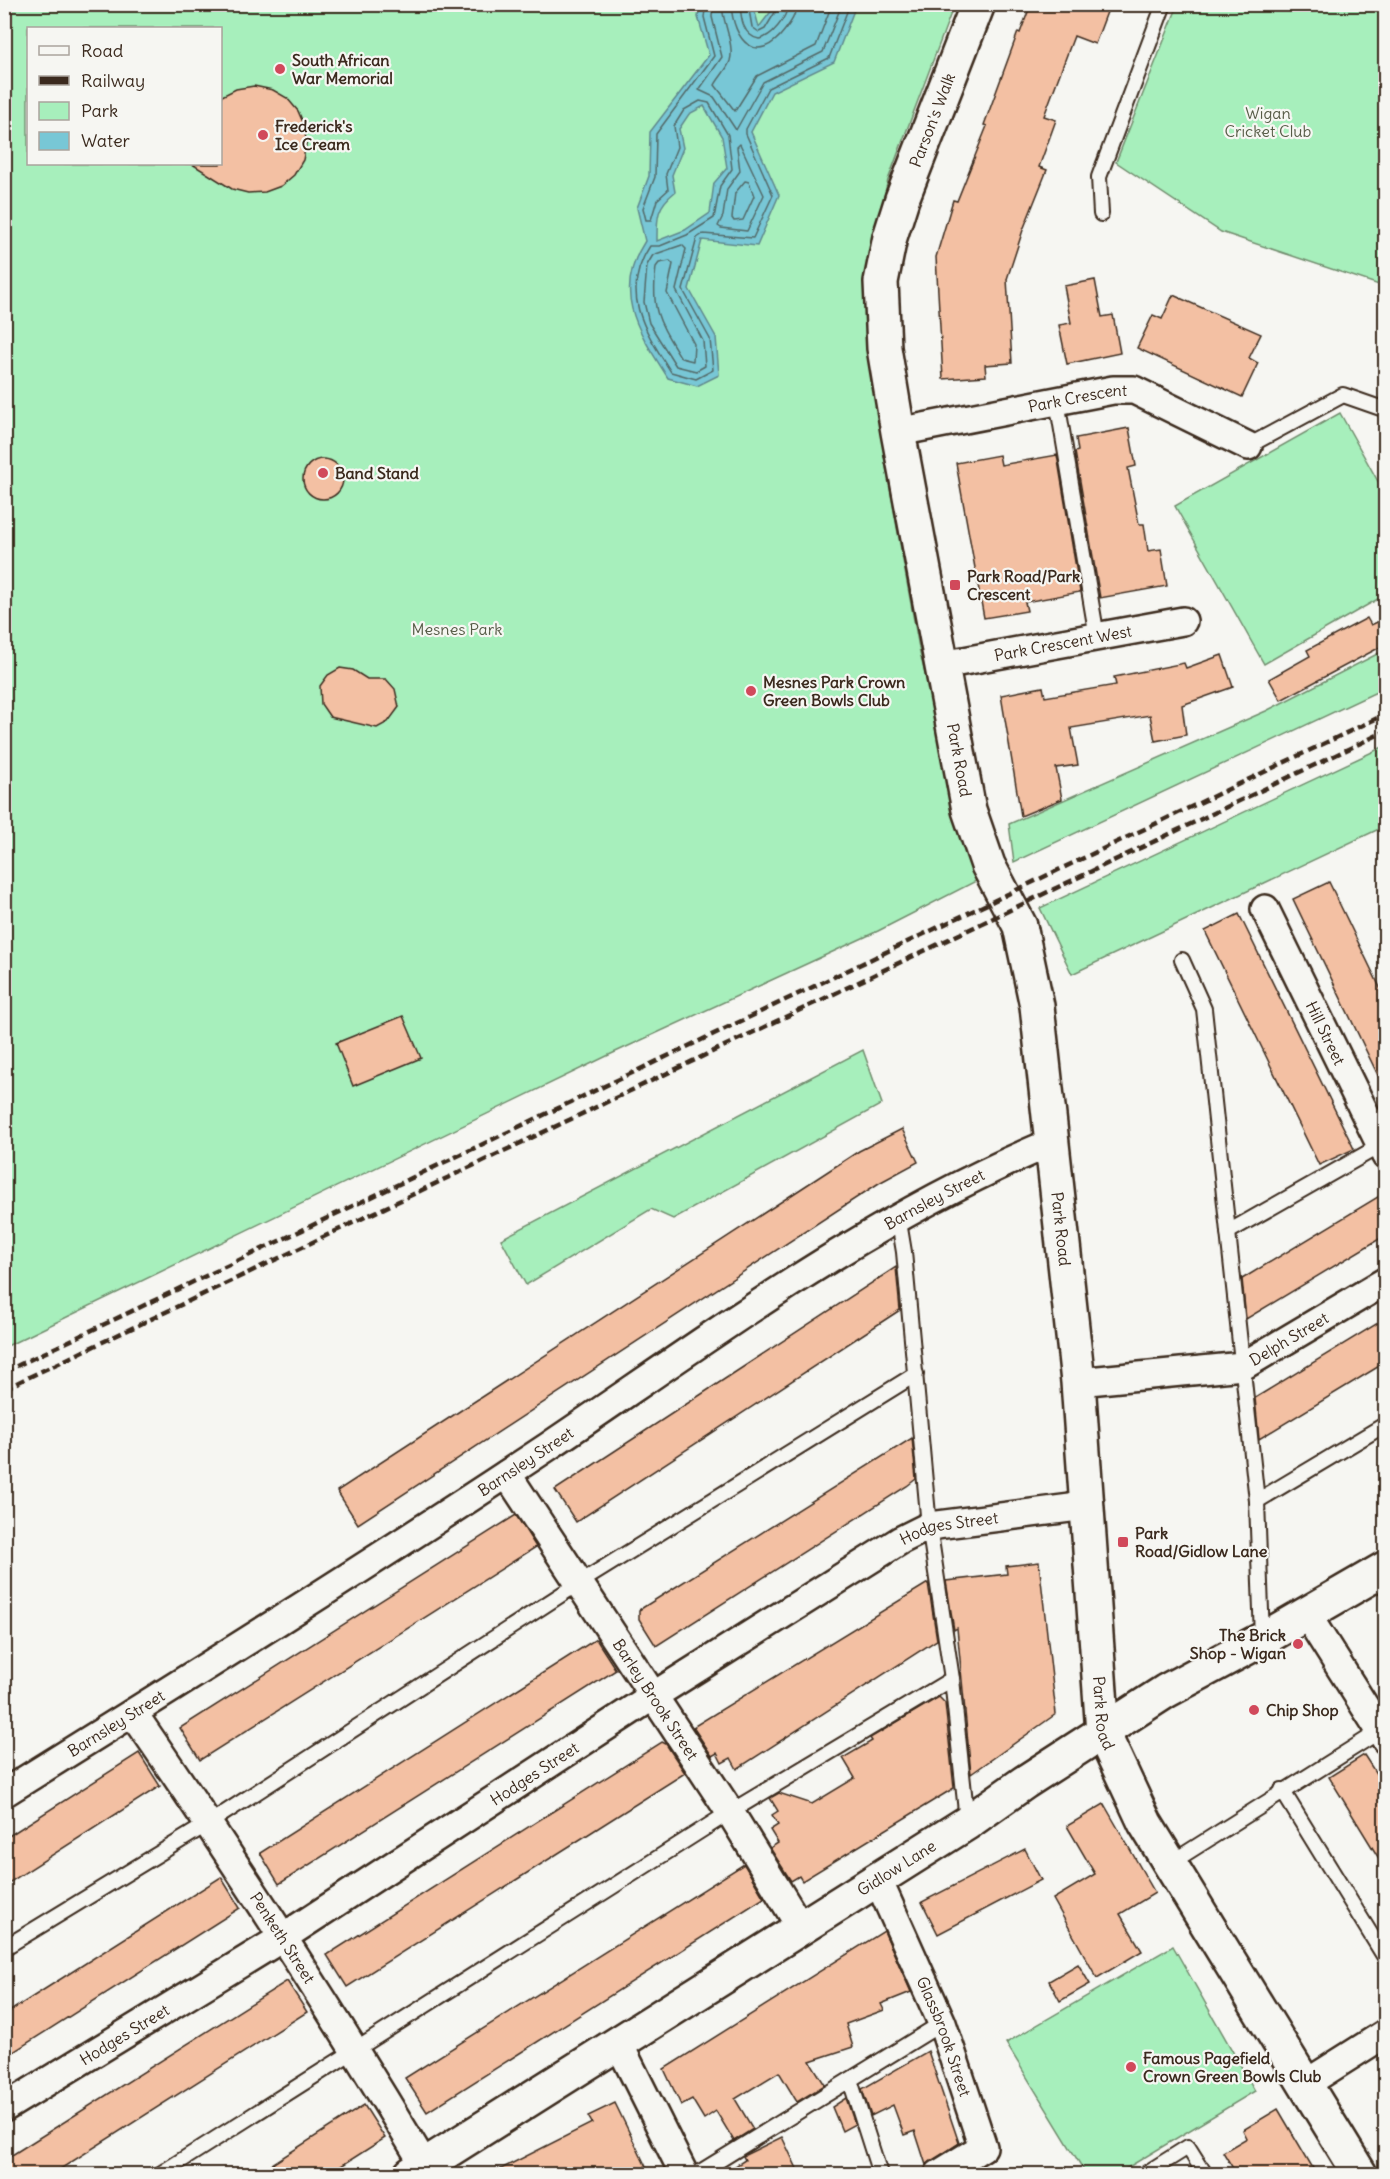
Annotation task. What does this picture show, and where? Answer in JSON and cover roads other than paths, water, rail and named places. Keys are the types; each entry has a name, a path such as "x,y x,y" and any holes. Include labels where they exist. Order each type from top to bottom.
{"main road":[{"name":"Parson's Walk","path":"890,237 902,199 978,4"},
{"name":"Park Road","path":"890,237 881,282 882,318 898,432 942,665 975,835 1020,926 1037,1006 1078,1382 1103,1733 1131,1797 1169,1864 1306,2083 1360,2175"},
{"name":"Gidlow Lane","path":"418,2170 967,1823 1024,1782 1103,1733 1166,1690 1307,1615 1386,1568"}],"street":[{"name":"Park Crescent","path":"898,432 1113,390 1134,390 1248,446"},
{"name":"Park Crescent West","path":"942,665 1183,621"},
{"name":"Hill Street","path":"1265,909 1384,1148"},
{"name":"Barnsley Street","path":"4,1793 507,1474 898,1216 1013,1158 1053,1142"},
{"name":"Delph Street","path":"1078,1382 1242,1366 1386,1281"},
{"name":"Barley Brook Street","path":"507,1474 730,1812 801,1928"},
{"name":"Hodges Street","path":"4,2108 282,1938 653,1696 901,1540 929,1526 1086,1506"},
{"path":"1307,1615 1384,1732"},
{"name":"Penketh Street","path":"133,1713 208,1823 356,2051 418,2170"},
{"name":"Glassbrook Street","path":"878,1880 942,2023 983,2147 939,2175"},
{"path":"1306,2083 1386,2033"},
{"path":"618,2042 684,2175"}],"lane":[{"path":"1101,214 1099,177 1164,4"},
{"path":"1248,446 1343,395 1386,410"},
{"path":"1057,401 1097,637"},
{"path":"1182,960 1203,1009 1257,1501 1263,1639"},
{"path":"1228,1232 1384,1148"},
{"path":"898,1216 904,1252 929,1526 952,1679 967,1823"},
{"path":"4,1948 208,1823 579,1583 916,1374"},
{"path":"1257,1501 1386,1424"},
{"path":"160,2175 730,1812 952,1679"},
{"path":"1169,1864 1282,1790 1384,1732"},
{"path":"1282,1790 1386,1959"},
{"path":"697,2175 942,2023"},
{"path":"850,2080 880,2175"},
{"path":"1145,2175 1188,2147 1204,2175"}],"water":[{"path":"700,5 753,5 759,27 776,5 856,5 834,62 772,92 751,132 779,195 757,246 702,240 689,289 716,337 719,375 697,386 668,378 647,345 633,312 630,278 635,260 645,241 637,208 649,176 650,132 709,55 698,17","holes":["704,106 722,137 727,168 714,183 710,213 685,230 657,241 659,213 664,203 675,192 672,175 683,148 679,129 689,114"]}],"railway":[{"path":"4,1372 1386,714"},
{"path":"4,1389 1386,731"}],"place":[{"name":"South African War Memorial","path":"280,69"},
{"name":"Frederick's Ice Cream","path":"263,135"},
{"name":"Band Stand","path":"323,473"},
{"name":"Park Road/Park Crescent","path":"955,585"},
{"name":"Mesnes Park Crown Green Bowls Club","path":"751,691"},
{"name":"Park Road/Gidlow Lane","path":"1123,1542"},
{"name":"The Brick Shop - Wigan","path":"1298,1644"},
{"name":"Chip Shop","path":"1254,1710"},
{"name":"Famous Pagefield Crown Green Bowls Club","path":"1131,2067"}],"park label":[{"name":"Wigan Cricket Club","path":"1268,122"},
{"name":"Mesnes Park","path":"457,629"}]}
